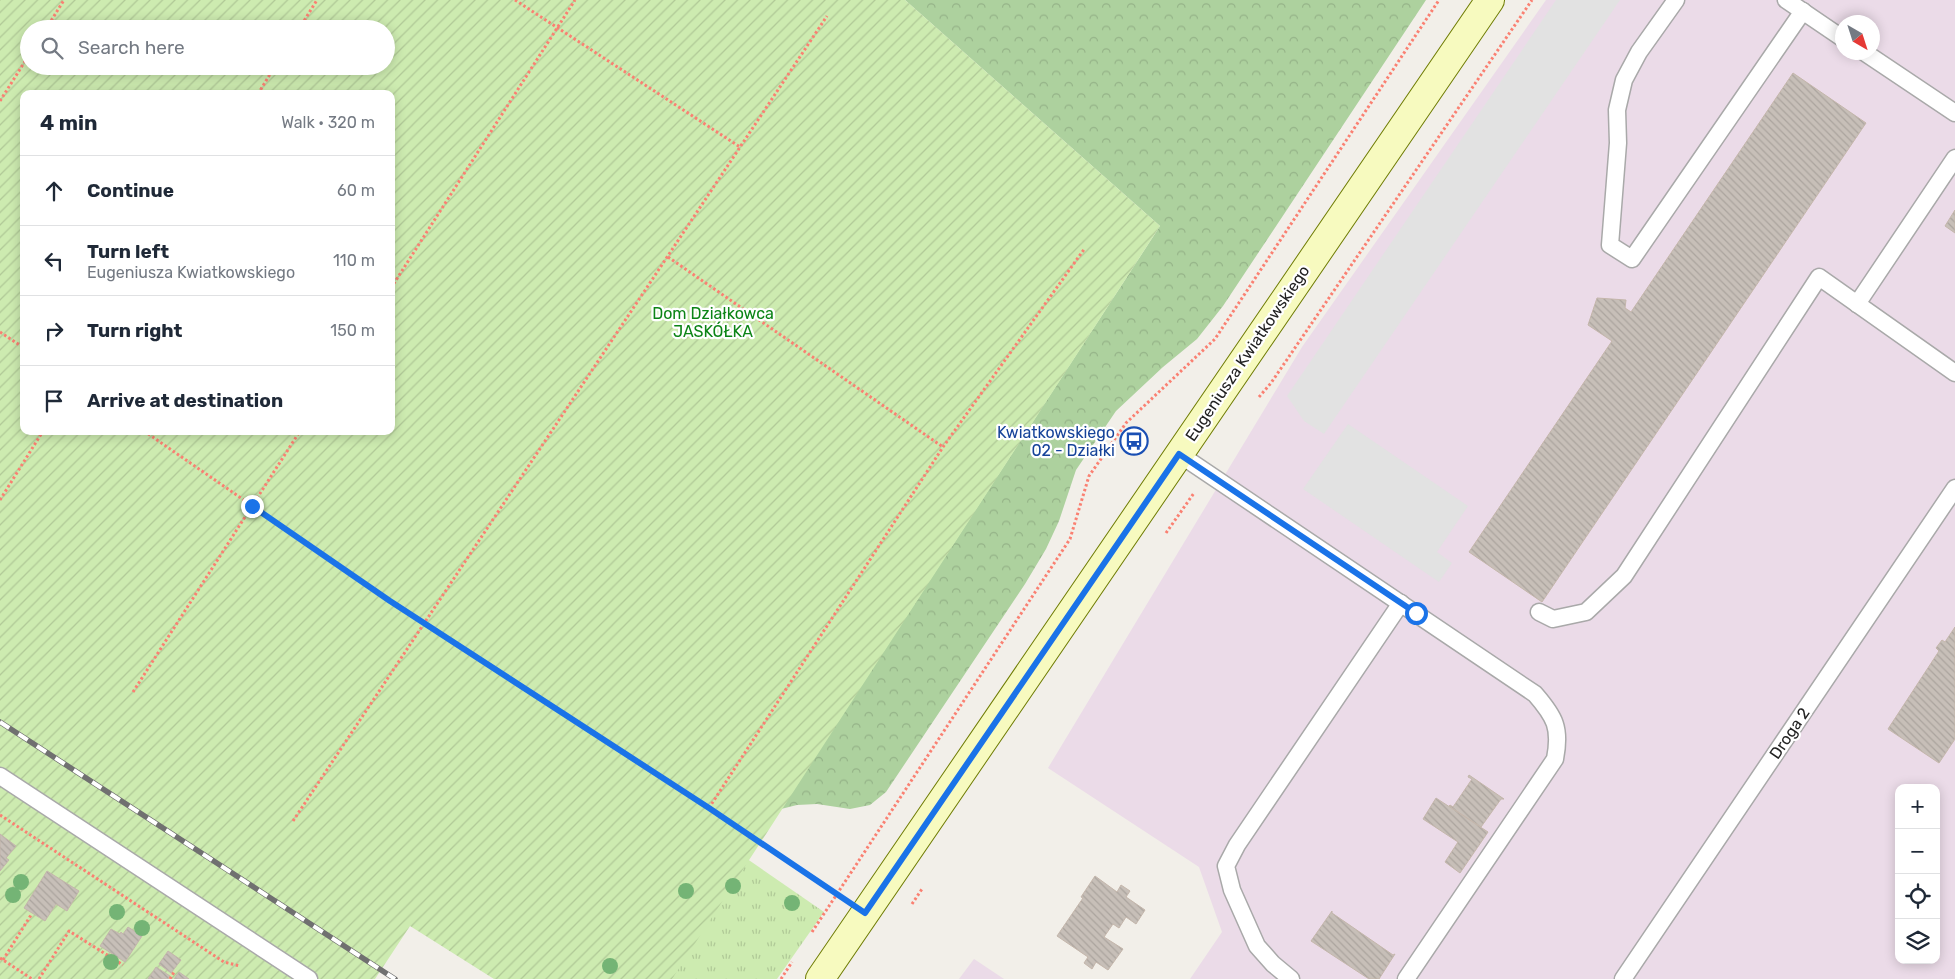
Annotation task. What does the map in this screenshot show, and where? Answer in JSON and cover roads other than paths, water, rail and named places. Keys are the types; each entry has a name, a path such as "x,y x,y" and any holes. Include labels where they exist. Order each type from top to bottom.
{"main road":[{"name":"Eugeniusza Kwiatkowskiego","path":"820,979 1490,0"}],"lane":[{"path":"1676,0 1639,52 1624,80 1616,110 1618,143 1610,245 1632,259 1803,11"},
{"path":"1786,0 1835,33"},
{"path":"1876,60 1955,114"},
{"path":"1857,304 1955,158"},
{"path":"1539,612 1552,619 1586,612 1624,576 1819,277 1955,373"},
{"path":"1179,454 1535,694 1549,710 1556,723 1558,740 1555,759 1406,979"},
{"name":"Droga 2","path":"1623,979 1953,495"},
{"path":"1291,979 1273,964 1257,946 1232,890 1226,866 1242,837 1400,603"},
{"path":"0,776 309,979"}],"railway":[{"path":"0,722 395,979"}],"place":[{"name":"Kwiatkowskiego 02 - Działki","path":"1134,441"}],"park label":[{"name":"Dom Działkowca JASKÓŁKA","path":"713,322"}]}
